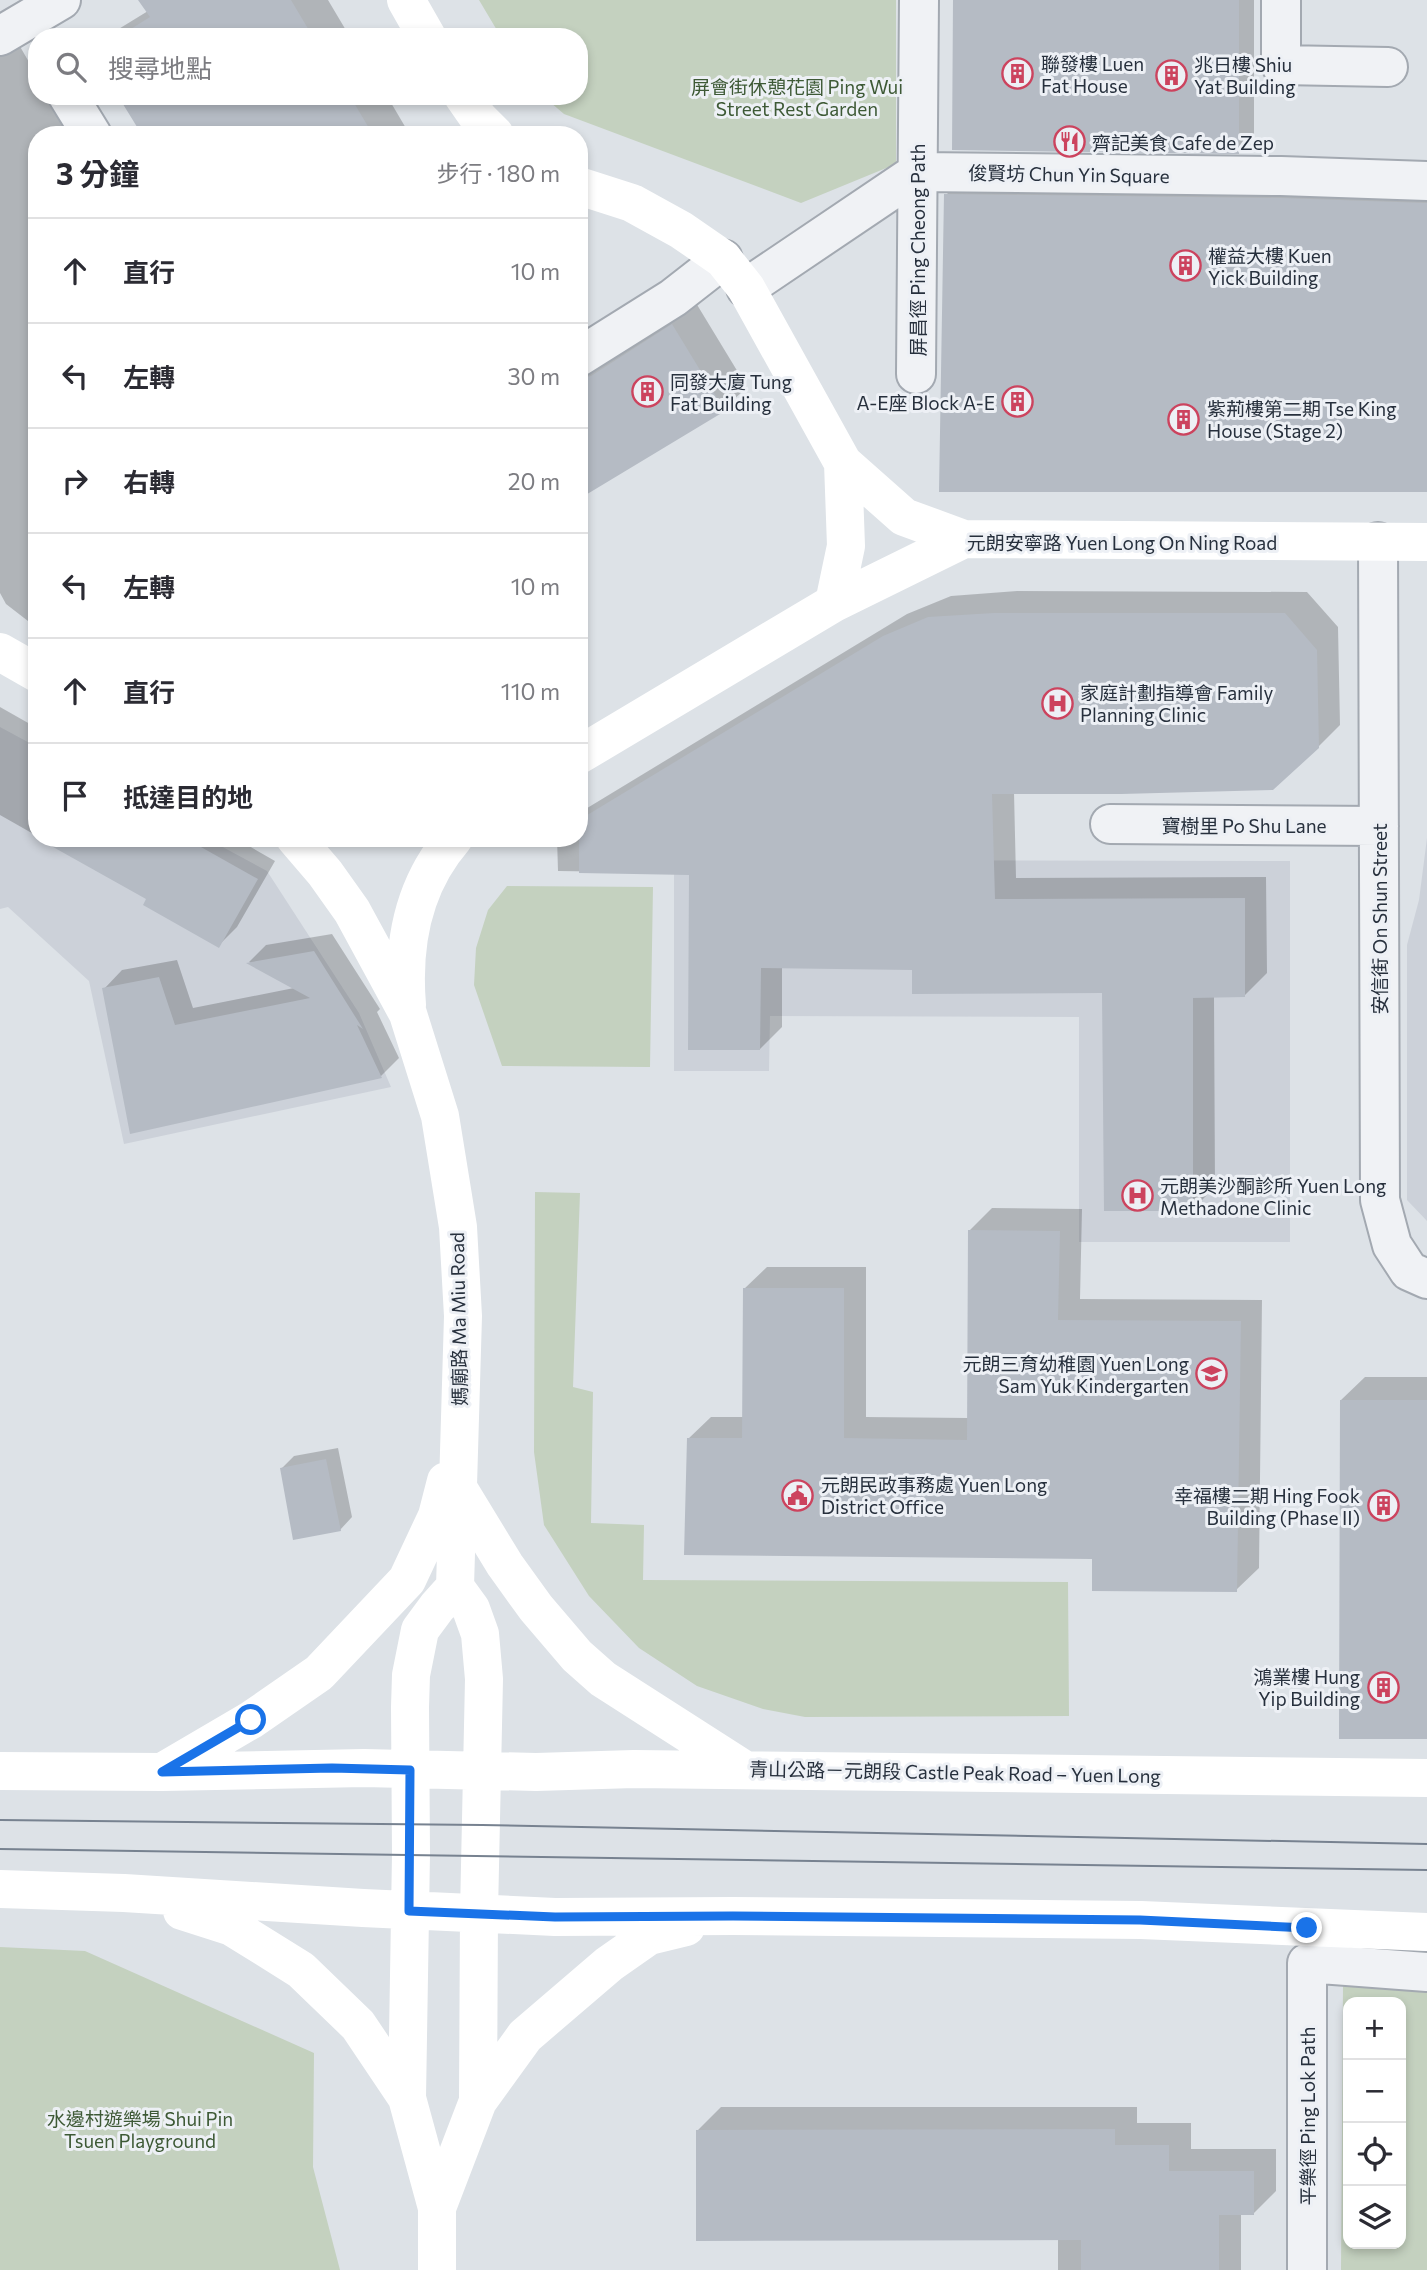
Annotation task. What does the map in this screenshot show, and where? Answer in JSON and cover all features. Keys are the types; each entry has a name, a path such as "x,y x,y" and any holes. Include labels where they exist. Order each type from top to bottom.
{"main road":[{"path":"406,0 422,28"},
{"path":"469,105 486,126"},
{"path":"588,189 632,203 681,230 735,274 843,463 904,517 964,539"},
{"path":"834,603 846,546 843,463"},
{"name":"元朗安寧路 Yuen Long On Ning Road","path":"588,750 834,603 964,539 1427,542"},
{"path":"0,652 28,668"},
{"name":"媽廟路 Ma Miu Road","path":"303,847 352,911 408,1014 440,1115 458,1227 463,1316 455,1587"},
{"name":"媽廟路 Ma Miu Road","path":"408,1014 404,972 409,932 418,896 430,872 448,847"},
{"path":"162,1772 251,1720 319,1673 407,1580 437,1516 460,1427"},
{"path":"458,1488 505,1565 536,1608 577,1656 603,1679 745,1770"},
{"path":"437,2270 437,2208 407,2098 411,1675 421,1630 436,1607 455,1587 471,1609 480,1634 484,1679 478,2101"},
{"name":"青山公路－元朗段 Castle Peak Road – Yuen Long","path":"0,1771 162,1772 332,1768 482,1771 745,1770 1427,1778"},
{"path":"0,1889 124,1893 409,1911 555,1917 1140,1920 1427,1932"},
{"path":"124,1893 232,1927 301,1970 358,2025 407,2098"},
{"path":"437,2208 478,2101 525,2036 609,1964 649,1936 733,1916"}],"street":[{"path":"20,34 61,0"},
{"name":"屏昌徑 Ping Cheong Path","path":"916,374 919,0"},
{"path":"1281,0 1281,65 1388,67"},
{"path":"74,105 86,126"},
{"path":"588,351 673,298 735,274 918,172"},
{"name":"俊賢坊 Chun Yin Square","path":"918,172 1291,176 1427,181"},
{"name":"安信街 On Shun Street","path":"1378,542 1380,1200 1392,1245 1409,1271 1427,1279"},
{"name":"寶樹里 Po Shu Lane","path":"1110,824 1378,826"},
{"name":"平樂徑 Ping Lok Path","path":"1307,2270 1307,1963 1427,1972"}],"shaded area":[{"path":"0,727 28,742 28,847 223,847 267,871 359,1013 391,1087 124,1144 89,981 8,907 0,909"},
{"path":"1427,838 1427,1221 1407,1200 1407,945 1419,900"},
{"path":"674,860 1290,861 1290,1242 1079,1242 1079,1017 770,1016 769,1071 674,1071"}],"green space":[{"name":"屏會街休憩花園 Ping Wui Street Rest Garden","path":"479,0 896,0 896,164 801,203 564,114 554,105 588,105 588,28 496,28"},
{"path":"507,886 653,887 650,1067 502,1066 474,985 476,948 488,910"},
{"path":"535,1192 580,1193 573,1387 593,1392 591,1523 644,1525 643,1580 1068,1582 1069,1716 805,1717 763,1709 697,1686 639,1648 589,1596 544,1525 534,1452"},
{"name":"水邊村遊樂場 Shui Pin Tsuen Playground","path":"0,1947 85,1951 314,2053 313,2167 340,2270 0,2270"},
{"path":"1343,1986 1427,1987 1427,2270 1341,2270"}],"building":[{"path":"138,0 291,0 308,28 132,28 150,17"},
{"path":"953,0 1239,0 1239,154 952,150"},
{"path":"124,105 355,105 368,126 136,126"},
{"path":"944,194 1281,198 1427,203 1427,492 939,492"},
{"name":"同發大廈 Tung Fat Building","path":"672,324 725,411 588,494 588,377"},
{"path":"994,613 1285,613 1317,650 1319,748 1273,790 992,794 995,899 1245,898 1245,997 1193,998 1193,1211 1104,1211 1102,993 912,994 912,970 761,968 760,1050 688,1050 689,875 579,873 579,847 588,847 588,815 883,636 928,617"},
{"path":"53,847 201,847 258,879 219,948 143,905 146,899"},
{"path":"314,951 363,1029 357,1025 382,1078 130,1134 102,988 159,977 175,1025 310,998 246,963"},
{"path":"968,1230 1060,1231 1058,1320 1241,1321 1237,1592 1092,1591 1092,1559 684,1555 687,1438 742,1438 743,1288 844,1288 844,1438 967,1440"},
{"name":"幸福樓二期 Hing Fook Building (Phase II)","path":"1340,1400 1427,1400 1427,1739 1339,1739"},
{"path":"326,1459 341,1531 293,1540 280,1468"},
{"path":"1115,2129 1115,2145 1169,2145 1169,2171 1254,2171 1254,2215 1219,2215 1219,2270 1081,2270 1081,2240 696,2241 696,2130"}],"tram line":[{"path":"0,1820 482,1825 1427,1844"},
{"path":"0,1849 1427,1870"}],"place":[{"name":"聯發樓 Luen Fat House","path":"1018,74"},
{"name":"兆日樓 Shiu Yat Building","path":"1171,75"},
{"name":"齊記美食 Cafe de Zep","path":"1069,142"},
{"name":"權益大樓 Kuen Yick Building","path":"1185,266"},
{"name":"同發大廈 Tung Fat Building","path":"647,392"},
{"name":"A-E座 Block A-E","path":"1018,402"},
{"name":"紫荊樓第二期 Tse King House (Stage 2)","path":"1184,419"},
{"name":"家庭計劃指導會 Family Planning Clinic","path":"1057,703"},
{"name":"元朗美沙酮診所 Yuen Long Methadone Clinic","path":"1137,1196"},
{"name":"元朗三育幼稚園 Yuen Long Sam Yuk Kindergarten","path":"1212,1374"},
{"name":"元朗民政事務處 Yuen Long District Office","path":"798,1495"},
{"name":"幸福樓二期 Hing Fook Building (Phase II)","path":"1383,1506"},
{"name":"鴻業樓 Hung Yip Building","path":"1383,1687"}],"route":[{"path":"251,1720 162,1772 332,1768 410,1770 409,1911 555,1917 1140,1920 1307,1928"}]}
